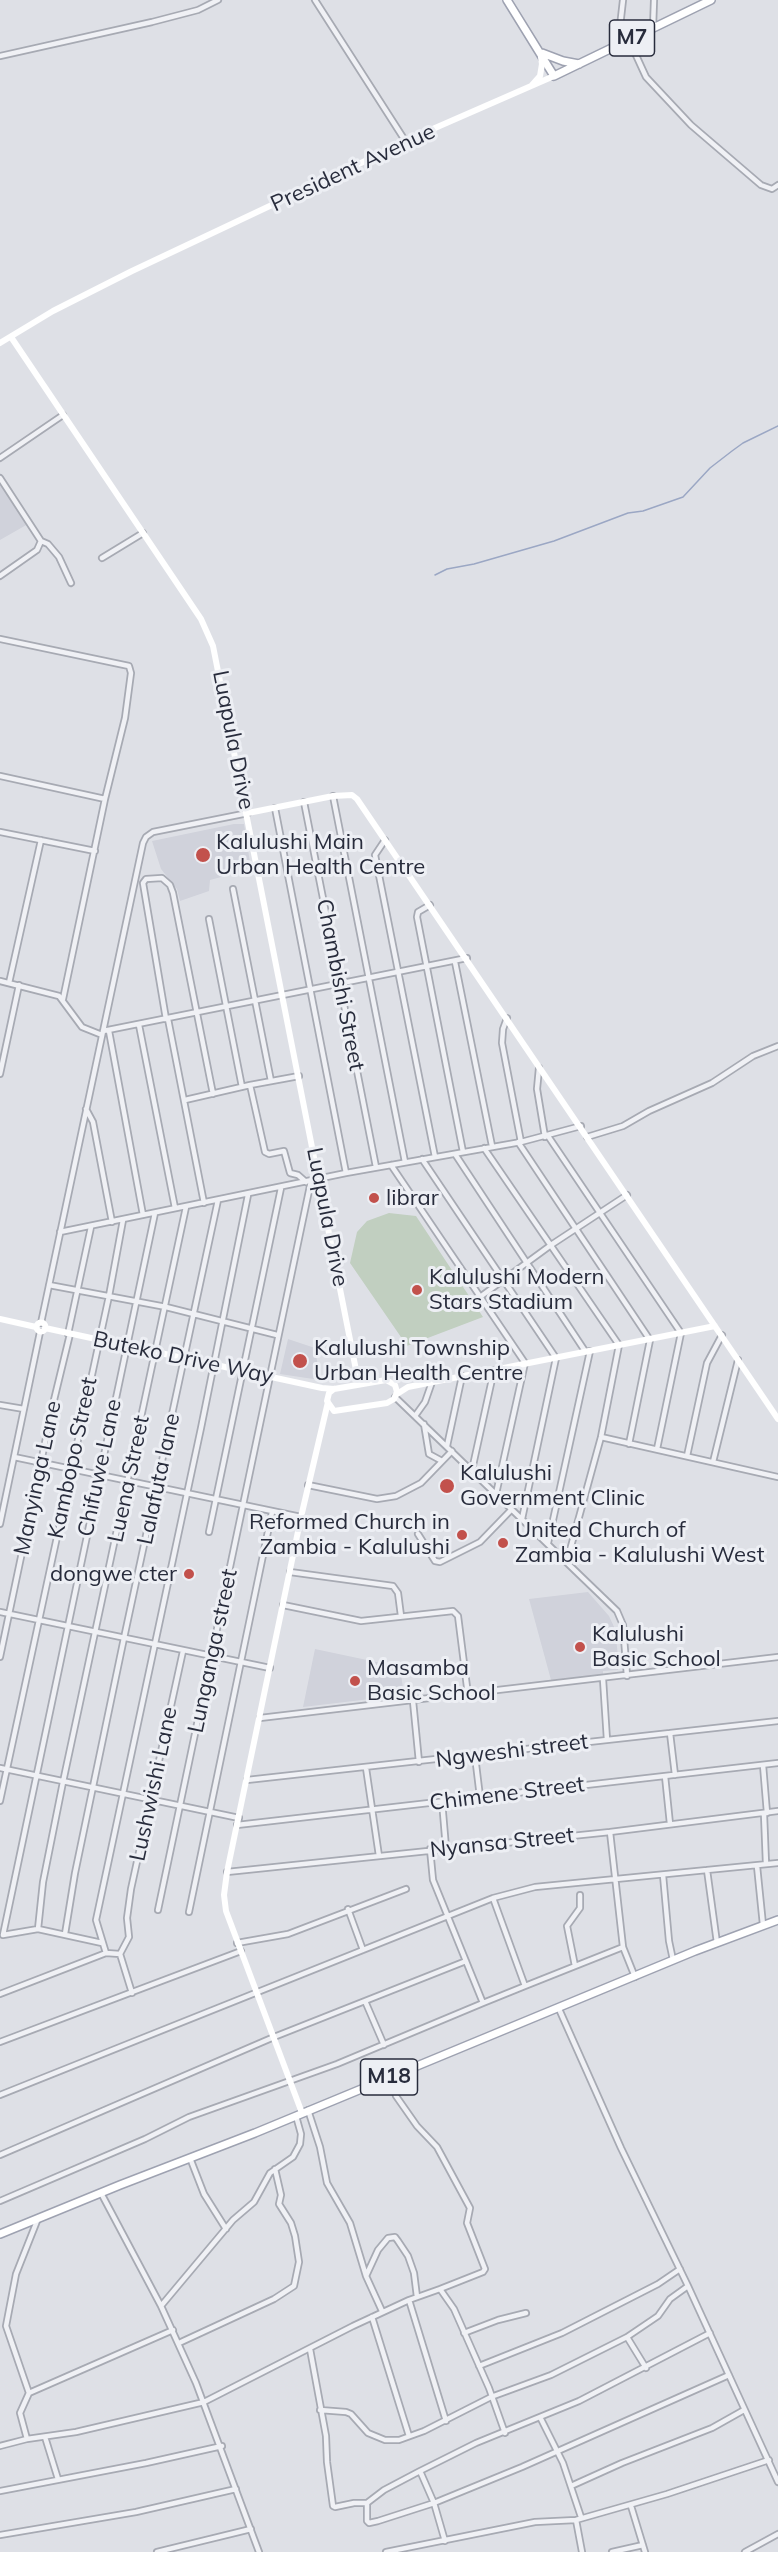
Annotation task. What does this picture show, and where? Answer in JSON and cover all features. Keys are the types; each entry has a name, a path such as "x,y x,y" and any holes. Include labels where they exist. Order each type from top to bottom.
{"main road":[{"path":"507,0 554,76"},
{"name":"President Avenue","path":"554,76 711,0"},
{"path":"540,52 555,59 579,64"},
{"name":"M18","path":"0,2235 559,2009 673,1960 778,1920"}],"street":[{"path":"0,56 152,22 198,10 218,0"},
{"path":"315,0 406,142"},
{"path":"618,44 623,0"},
{"path":"653,28 654,0"},
{"path":"629,40 646,77 691,125 761,185 772,189 778,185"},
{"path":"532,86 540,76 542,64 540,52"},
{"name":"President Avenue","path":"0,343 53,311 132,271 406,142 554,76"},
{"name":"Luapula Drive","path":"11,337 207,630 218,662 357,1375"},
{"path":"0,458 63,414"},
{"path":"0,478 41,541 48,544 59,557 71,583"},
{"path":"102,558 143,534"},
{"path":"0,576 37,550 41,541"},
{"path":"0,639 129,666 131,672 124,725 105,799 63,999"},
{"path":"0,776 105,799"},
{"path":"0,1524 143,843 150,834 333,796 352,795 357,799 540,1065 778,1419"},
{"path":"333,796 405,1162"},
{"name":"Chambishi Street","path":"304,802 376,1167"},
{"path":"275,808 346,1173"},
{"path":"0,832 94,851"},
{"path":"9,983 41,840"},
{"path":"385,840 375,855 435,1157"},
{"path":"136,875 144,881 167,1019 204,1203"},
{"path":"144,881 162,878 172,889 213,1094"},
{"path":"233,889 271,1080"},
{"path":"430,905 417,914 463,1152"},
{"path":"208,919 242,1087"},
{"path":"0,981 56,994 63,999 82,1027 104,1032 256,999 311,991 467,958"},
{"path":"455,962 492,1146"},
{"path":"0,1074 19,986"},
{"path":"507,1018 502,1043 519,1142 650,1340 629,1444"},
{"path":"139,1025 175,1208"},
{"path":"104,1032 143,1215"},
{"path":"587,1137 623,1126 648,1111 712,1083 753,1056 778,1046"},
{"path":"540,1065 537,1089 547,1136 681,1333 657,1449"},
{"path":"185,1100 271,1080 299,1076"},
{"path":"250,1085 265,1152 269,1154 284,1151 290,1173 308,1182"},
{"path":"86,1109 93,1122 112,1222"},
{"path":"60,1232 123,1221 175,1208 248,1195 376,1167 519,1142 580,1126"},
{"path":"484,1148 619,1345 601,1437 567,1561"},
{"path":"455,1154 588,1351 548,1543"},
{"path":"422,1159 556,1358 522,1519"},
{"path":"391,1165 525,1363 496,1494"},
{"name":"Lunganga street","path":"158,1910 271,1377 277,1335 308,1182"},
{"path":"209,1532 281,1188"},
{"path":"106,1953 96,1920 248,1195"},
{"path":"480,1297 551,1245 627,1195"},
{"name":"Lalafuta lane","path":"65,1934 75,1873 218,1200"},
{"name":"Luena Street","path":"38,1929 43,1882 63,1782 186,1207"},
{"name":"Chifuwe Lane","path":"38,1929 3,1935 154,1213"},
{"name":"Kambopo Street","path":"0,1801 109,1296 123,1221"},
{"name":"Manyinga Lane","path":"0,1657 91,1227"},
{"path":"49,1285 166,1307 277,1335"},
{"name":"Buteko Drive Way","path":"0,1319 322,1388 334,1389 386,1380 408,1387"},
{"path":"323,1420 334,1411 387,1403 408,1387 715,1326"},
{"path":"687,1456 707,1362 713,1347 722,1335"},
{"path":"713,1462 738,1359"},
{"path":"472,1470 494,1370"},
{"path":"351,1386 357,1375 365,1383"},
{"path":"447,1446 462,1376"},
{"path":"415,1416 432,1382"},
{"path":"393,1383 397,1389 396,1396"},
{"path":"322,1388 334,1411"},
{"path":"334,1389 328,1399 301,1517 224,1895 225,1911 237,1943 302,2113 320,2147 327,2183 350,2223 366,2276 382,2312"},
{"path":"396,1396 617,1611 623,1625 627,1676"},
{"path":"0,1405 24,1409"},
{"path":"424,1424 429,1454 442,1461"},
{"path":"601,1437 778,1477"},
{"path":"308,1485 368,1498 383,1498 409,1491 421,1483 452,1450"},
{"path":"14,1457 301,1517"},
{"path":"0,1485 8,1486"},
{"path":"418,1534 435,1561 441,1562 480,1542 512,1510"},
{"path":"189,1912 272,1512"},
{"path":"291,1572 393,1586 398,1593 402,1616"},
{"path":"283,1605 361,1622 453,1611 456,1613 468,1695"},
{"path":"0,1612 183,1652 270,1668"},
{"name":"Lushwishi Lane","path":"120,1954 129,1937 127,1917 183,1652"},
{"path":"260,1718 778,1658"},
{"path":"603,1679 607,1740"},
{"path":"413,1701 419,1762"},
{"name":"Ngweshi street","path":"247,1780 778,1721"},
{"path":"670,1733 675,1775"},
{"path":"476,1756 480,1797"},
{"name":"Chimene Street","path":"0,1768 180,1805 238,1821 371,1809 778,1763"},
{"path":"763,1765 766,1864"},
{"path":"366,1768 379,1856"},
{"path":"665,1776 670,1824"},
{"path":"442,1801 446,1848"},
{"name":"Nyansa Street","path":"227,1872 610,1832 778,1811"},
{"path":"610,1832 623,1947 635,1977"},
{"path":"430,1849 433,1880 483,2003"},
{"path":"0,2094 494,1898 535,1887 778,1863"},
{"path":"757,1866 763,1925"},
{"path":"707,1870 717,1943"},
{"path":"663,1875 673,1960"},
{"path":"237,1943 288,1934 348,1909 406,1889"},
{"path":"575,1966 567,1926 580,1908 580,1894"},
{"path":"494,1898 525,1986"},
{"path":"348,1909 363,1950"},
{"path":"38,1929 102,1943"},
{"path":"0,2201 145,2139 189,2117 384,2045 623,1947"},
{"path":"0,2042 241,1950"},
{"path":"0,1994 106,1953 120,1954 132,1993"},
{"path":"0,2155 274,2037 466,1961"},
{"path":"365,2001 384,2045"},
{"path":"559,2009 621,2148 778,2481"},
{"path":"0,2446 27,2439 76,2432 204,2403 382,2312 483,2272 485,2269 467,2223 470,2208 437,2147 417,2126 396,2096 390,2076"},
{"path":"161,2306 240,2212 254,2202 262,2183 275,2169 293,2157 300,2144 302,2113"},
{"path":"190,2158 204,2194 226,2229"},
{"path":"179,2343 274,2299 294,2286 299,2262 295,2236 291,2223 279,2204 281,2195 275,2169"},
{"path":"101,2193 179,2343 222,2446 259,2552"},
{"path":"29,2393 6,2326 16,2274 37,2220"},
{"path":"366,2276 384,2240 391,2236 395,2237 413,2268 417,2297"},
{"path":"479,2366 562,2333 658,2284 680,2269"},
{"path":"320,2410 351,2414 364,2430 378,2438 395,2440 409,2436 446,2421 491,2397 550,2375 627,2337 658,2316 670,2299 688,2286"},
{"path":"440,2289 454,2309 505,2433"},
{"path":"409,2300 446,2421"},
{"path":"464,2333 498,2320 526,2313"},
{"path":"372,2317 409,2436"},
{"path":"27,2439 20,2413 29,2393 173,2330"},
{"path":"310,2349 326,2436 327,2462 335,2507 367,2503 384,2490 456,2452 541,2419 646,2368 710,2333"},
{"path":"627,2337 646,2368"},
{"path":"367,2503 366,2515 369,2523 434,2503 557,2452 729,2375"},
{"path":"571,2486 622,2463 712,2428 744,2410"},
{"path":"541,2419 571,2486 579,2519 582,2552"},
{"path":"45,2437 58,2479"},
{"path":"0,2491 222,2446"},
{"path":"386,2552 535,2522 579,2519 630,2506 769,2460"},
{"path":"420,2471 434,2503 445,2541"},
{"path":"0,2535 136,2512 236,2489"},
{"path":"630,2506 645,2552"},
{"path":"156,2552 251,2529"},
{"path":"746,2552 778,2534"},
{"path":"612,2552 643,2546"}],"shaded area":[{"path":"0,481 28,524 0,540"},
{"name":"Kalulushi Main Urban Health Centre","path":"234,824 244,824 251,869 210,880 209,891 180,901 177,889 161,869 152,841"},
{"name":"Kalulushi Township Urban Health Centre","path":"288,1339 315,1348 320,1380 280,1374"},
{"name":"Kalulushi Basic School","path":"588,1592 609,1616 615,1629 618,1670 603,1671 603,1675 551,1680 529,1599"},
{"name":"Masamba Basic School","path":"315,1649 400,1667 404,1695 303,1707"}],"green space":[{"name":"Kalulushi Modern Stars Stadium","path":"389,1213 416,1216 483,1317 404,1347 403,1340 350,1263 357,1232 367,1221"}],"waterway":[{"path":"435,575 447,569 474,564 554,541 628,513 643,511 683,497 710,468 732,451 778,426"}],"place":[{"name":"Kalulushi Main Urban Health Centre","path":"203,855"},
{"name":"librar","path":"374,1198"},
{"name":"Kalulushi Modern Stars Stadium","path":"417,1290"},
{"name":"Kalulushi Township Urban Health Centre","path":"300,1361"},
{"name":"Kalulushi Government Clinic","path":"447,1486"},
{"name":"Reformed Church in Zambia - Kalulushi","path":"462,1535"},
{"name":"United Church of Zambia - Kalulushi West","path":"503,1543"},
{"name":"dongwe cter","path":"189,1574"},
{"name":"Kalulushi Basic School","path":"580,1647"},
{"name":"Masamba Basic School","path":"355,1681"}]}
